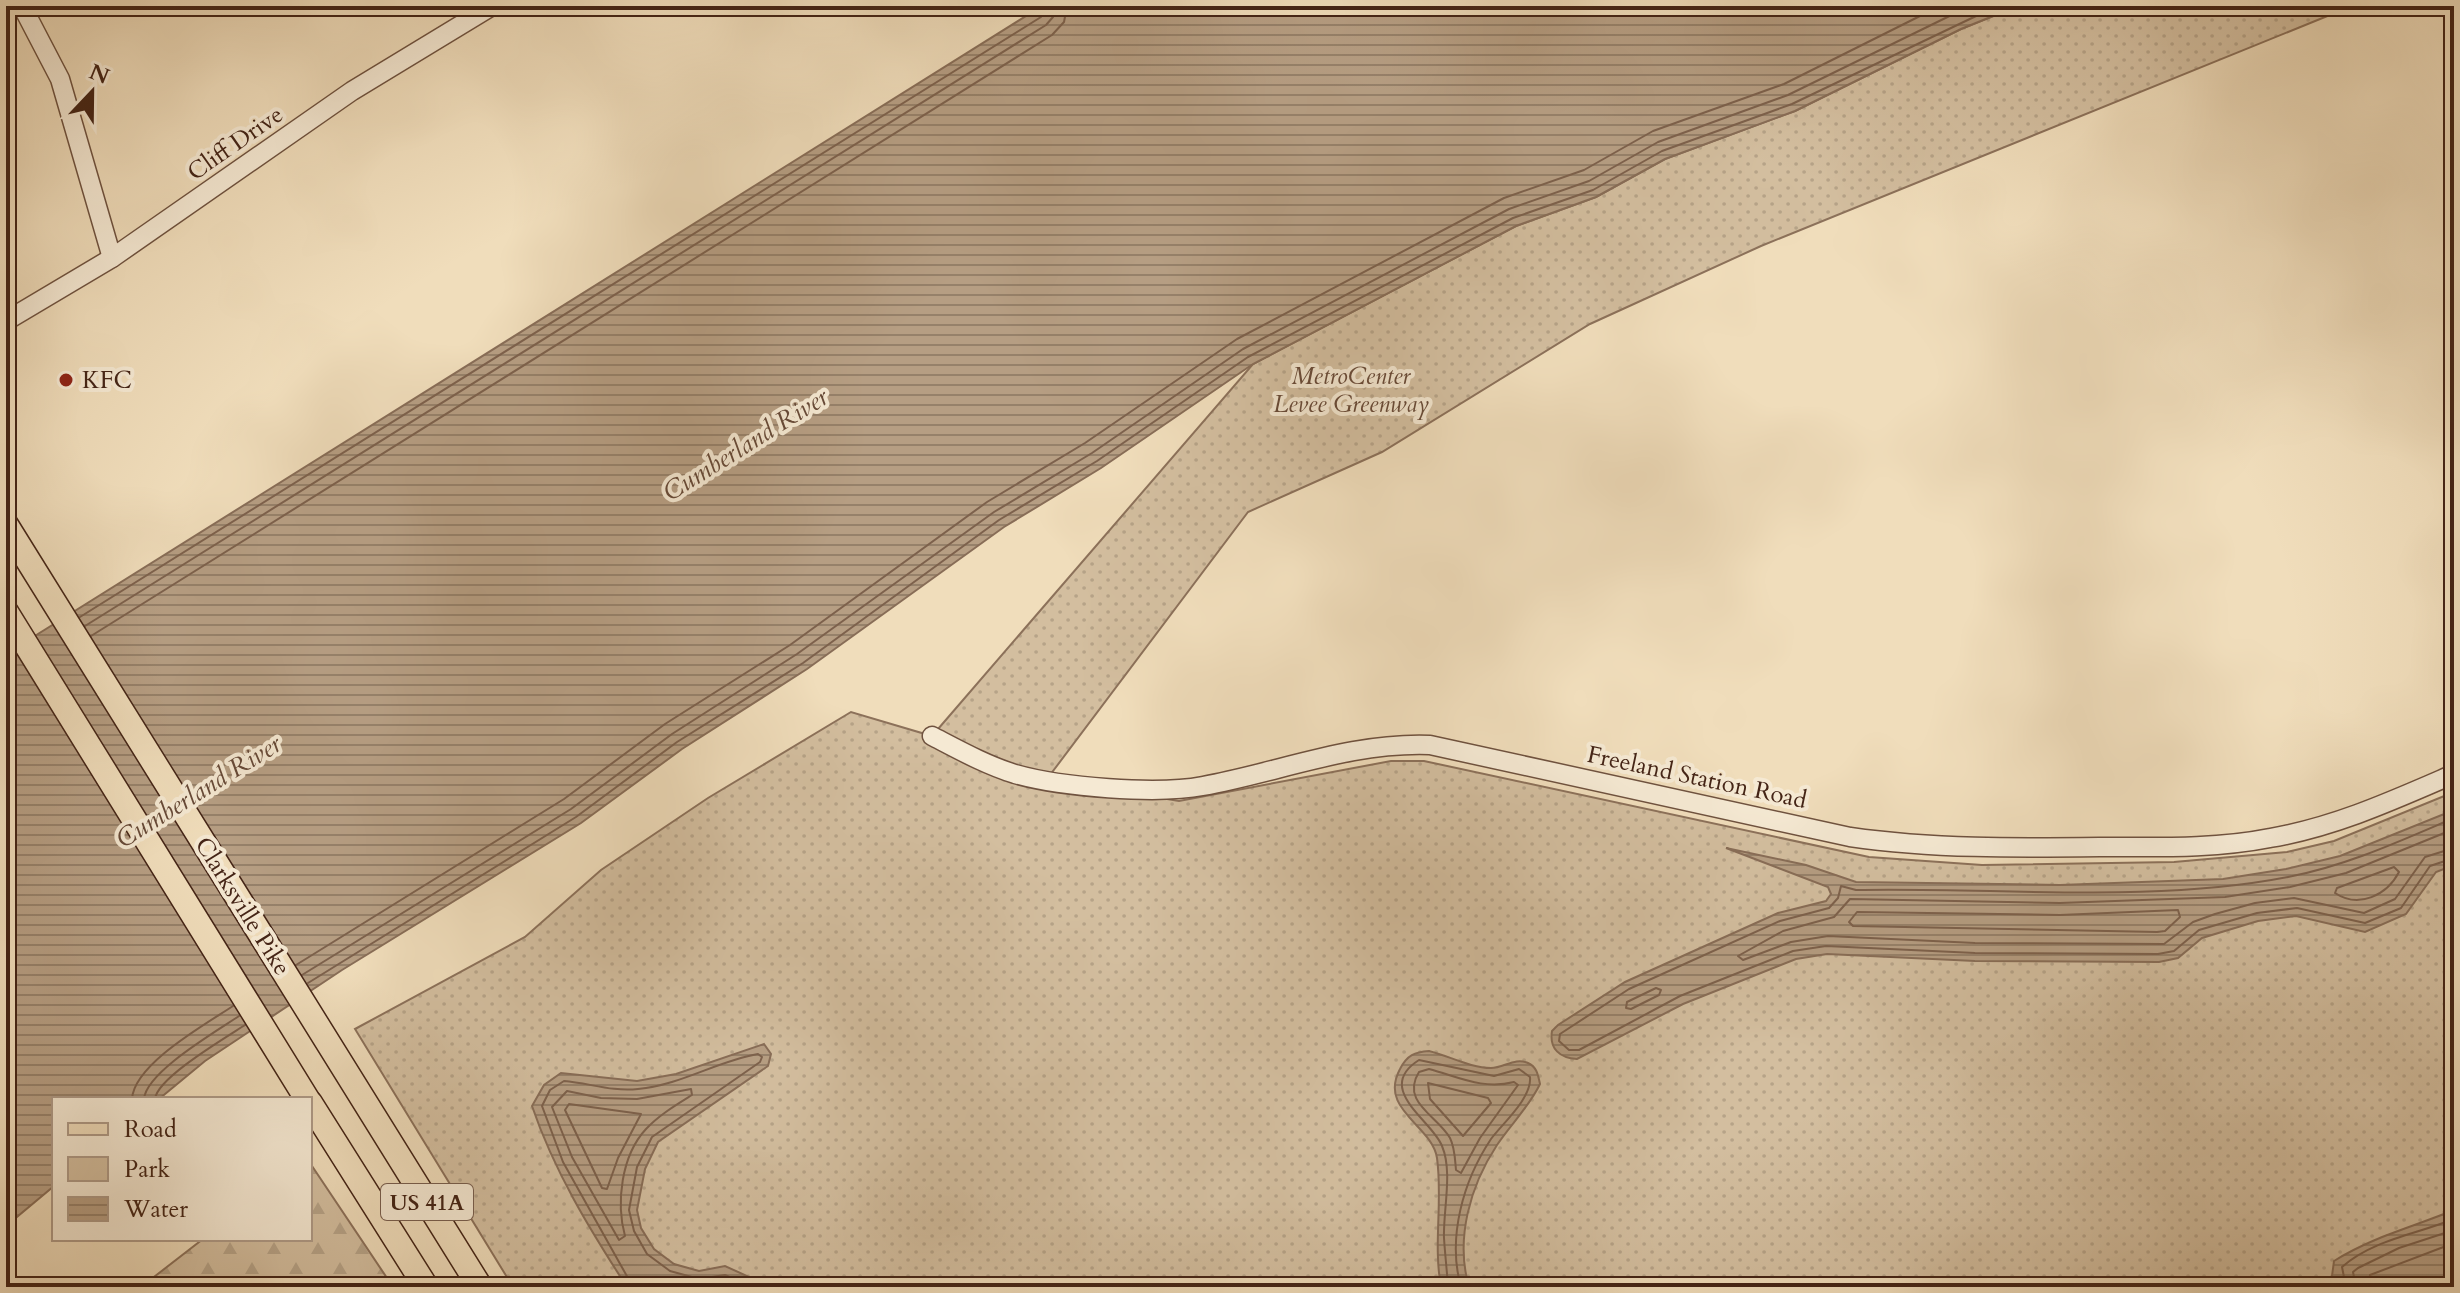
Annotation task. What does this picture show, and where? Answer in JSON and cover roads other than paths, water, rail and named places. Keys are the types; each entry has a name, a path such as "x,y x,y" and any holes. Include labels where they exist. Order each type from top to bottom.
{"main road":[{"name":"Clarksville Pike","path":"9,528 480,1287"},
{"name":"Clarksville Pike","path":"6,612 307,1097"},
{"name":"Clarksville Pike","path":"312,1106 426,1287"}],"street":[{"path":"22,6 60,79 112,258"},
{"name":"Cliff Drive","path":"6,321 112,258 352,91 492,6"},
{"name":"Freeland Station Road","path":"932,736 1017,774 1161,789 1201,787 1357,749 1394,743 1430,745 1850,837 1908,845 1983,849 2164,847 2270,839 2355,816 2454,774"}],"water":[{"name":"Cumberland River","path":"1042,6 2018,6 1961,29 1795,111 1665,159 1596,197 1516,226 1253,364 1101,468 1004,527 807,669 682,749 581,823 342,970 205,1061 161,1097 52,1097 52,1188 6,1226 6,654"},
{"path":"2454,810 2454,865 2436,872 2406,914 2365,932 2296,916 2258,921 2202,938 2178,958 2159,962 1975,961 1827,954 1796,959 1683,1004 1577,1059 1561,1054 1552,1043 1552,1031 1558,1025 1625,982 1778,913 1826,901 1831,894 1828,887 1726,848 1806,865 1856,882 2060,885 2223,879 2340,856"},
{"path":"764,1044 771,1054 768,1066 658,1142 645,1169 637,1210 641,1228 654,1249 674,1264 699,1271 725,1266 771,1287 627,1287 574,1200 532,1106 544,1085 561,1073 637,1081 676,1074"},
{"path":"1429,1051 1483,1067 1496,1068 1523,1061 1535,1069 1540,1084 1487,1161 1473,1195 1464,1250 1469,1287 1441,1287 1437,1158 1433,1146 1396,1096 1395,1083 1406,1060 1416,1053"},
{"path":"2454,1210 2454,1287 2340,1287 2332,1276 2334,1261 2348,1253"}],"place":[{"name":"KFC","path":"66,380"}],"park label":[{"name":"MetroCenter Levee Greenway","path":"1351,390"}]}
